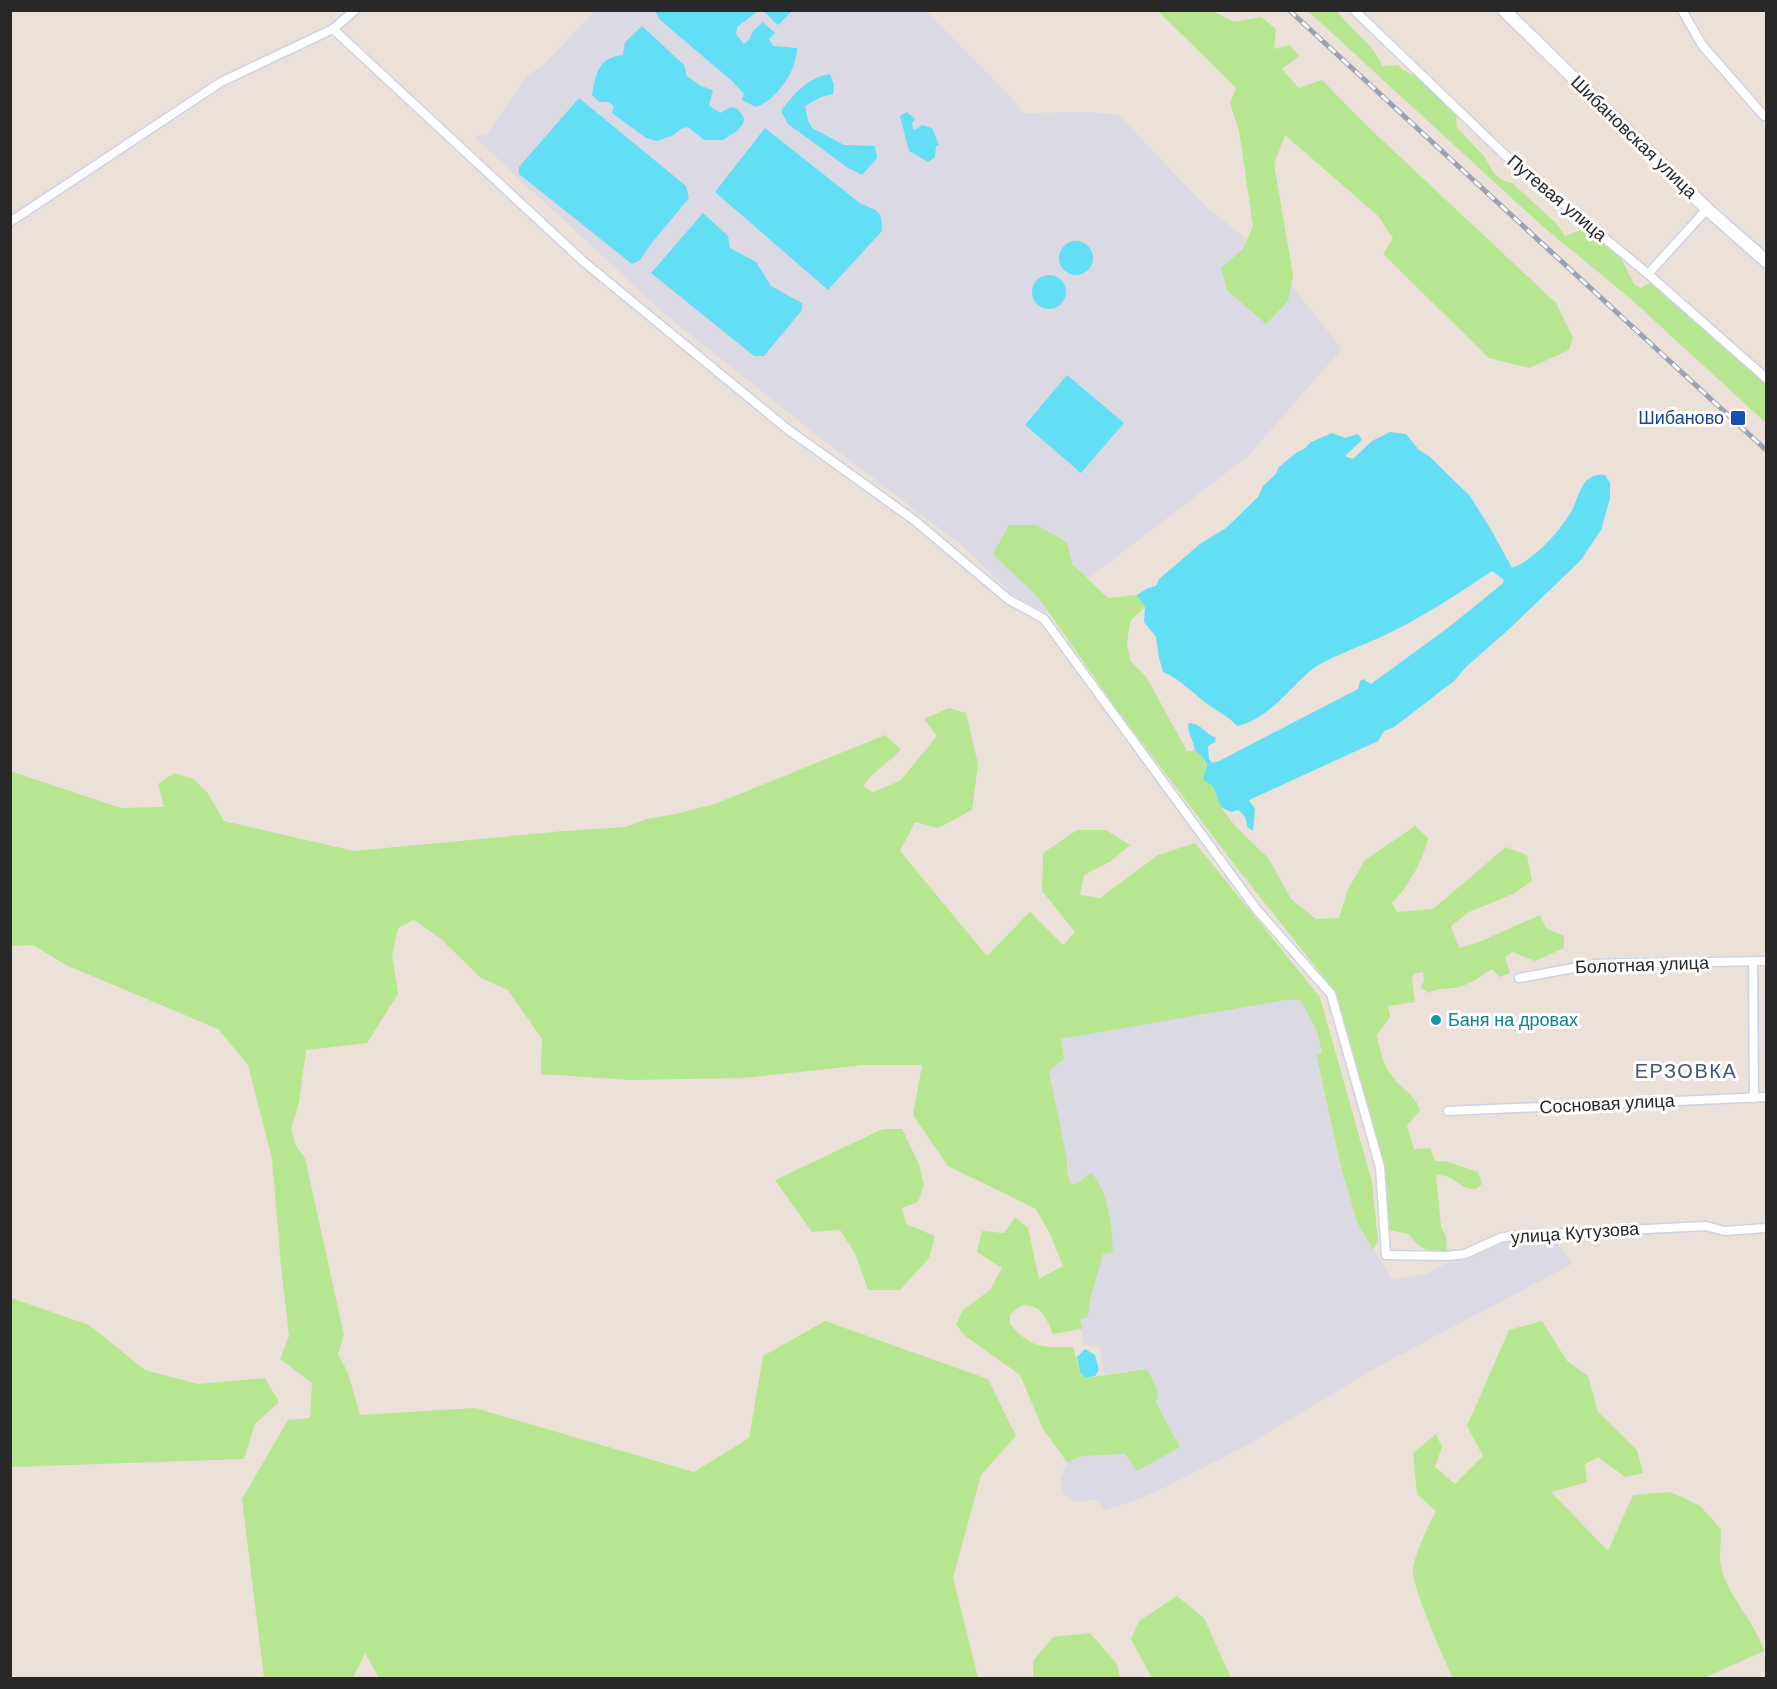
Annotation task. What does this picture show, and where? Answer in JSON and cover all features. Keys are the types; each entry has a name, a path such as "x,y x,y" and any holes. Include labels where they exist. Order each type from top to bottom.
{"street":[{"path":"10,222 221,82 333,29 355,10"},
{"name":"Путевая улица","path":"1354,10 1507,157 1648,274 1767,378"},
{"name":"Шибановская улица","path":"1504,10 1707,209 1767,261"},
{"path":"1682,10 1702,45 1766,116"},
{"name":"улица Кутузова","path":"333,29 584,262 786,428 914,520 1008,599 1044,619 1257,910 1331,994 1380,1167 1386,1255 1465,1254 1500,1238 1555,1233 1706,1226 1725,1231 1767,1228"},
{"path":"1648,274 1707,209"},
{"path":"1753,962 1754,1098"},
{"name":"Болотная улица","path":"1519,978 1595,964 1767,962"},
{"name":"Сосновая улица","path":"1448,1112 1767,1097"}],"shaded area":[{"path":"595,11 926,11 1011,97 1019,106 1021,113 1090,112 1119,115 1207,208 1237,231 1290,284 1342,349 1248,456 1045,612 1018,599 959,543 823,440 667,316 473,136 486,135 528,75 543,65"},
{"path":"1287,1000 1301,1000 1317,1031 1322,1054 1316,1055 1341,1167 1357,1222 1392,1280 1427,1274 1449,1262 1500,1242 1551,1237 1572,1264 1379,1366 1249,1444 1168,1486 1137,1500 1104,1510 1095,1499 1074,1501 1063,1493 1061,1479 1067,1462 1082,1456 1125,1454 1155,1403 1158,1391 1147,1369 1104,1374 1099,1346 1083,1345 1080,1318 1088,1317 1090,1300 1103,1254 1097,1179 1091,1174 1071,1185 1067,1171 1067,1159 1049,1071 1064,1059 1061,1039"}],"green space":[{"path":"1158,11 1213,11 1234,22 1261,17 1276,29 1274,49 1290,45 1299,56 1282,69 1299,88 1322,80 1365,124 1556,303 1573,338 1569,350 1529,368 1489,358 1383,254 1393,238 1378,216 1285,135 1274,164 1293,275 1288,301 1266,324 1227,290 1221,268 1243,249 1253,226 1239,131 1230,103 1236,88"},
{"path":"1308,11 1337,11 1374,51 1382,66 1398,65 1423,80 1456,113 1457,128 1483,155 1494,173 1502,180 1512,183 1556,223 1565,236 1586,228 1622,260 1634,284 1641,288 1651,282 1728,348 1766,385 1766,423 1632,300 1540,224"},
{"path":"1009,525 1036,525 1067,542 1072,564 1108,598 1137,595 1145,607 1130,621 1127,643 1130,660 1147,678 1187,751 1195,751 1203,757 1221,807 1235,826 1269,859 1291,899 1316,919 1339,918 1348,889 1365,860 1415,826 1428,838 1423,855 1414,872 1392,903 1397,912 1433,909 1506,847 1527,855 1532,881 1513,894 1469,912 1451,926 1459,948 1479,942 1540,915 1546,928 1564,936 1564,948 1535,961 1512,952 1505,957 1510,973 1500,977 1492,969 1467,984 1429,993 1420,988 1424,981 1423,972 1414,974 1412,979 1415,1002 1388,1006 1390,1017 1377,1035 1386,1066 1396,1081 1415,1100 1420,1110 1407,1126 1414,1149 1430,1148 1435,1161 1445,1161 1478,1172 1482,1184 1476,1189 1469,1188 1449,1177 1436,1175 1441,1226 1446,1237 1447,1251 1425,1249 1417,1244 1409,1234 1388,1230 1381,1160 1334,990 1244,877 1118,711 1038,597 993,554"},
{"path":"949,708 966,713 978,764 972,810 938,828 915,822 900,851 987,956 1030,912 1063,945 1075,932 1042,891 1043,853 1077,830 1106,830 1130,845 1111,861 1084,875 1080,895 1100,898 1158,855 1195,843 1320,997 1372,1182 1378,1241 1373,1250 1357,1222 1341,1167 1316,1054 1322,1053 1317,1031 1300,1000 1286,1000 1061,1039 1064,1059 1049,1071 1067,1159 1067,1171 1071,1185 1078,1183 1091,1173 1097,1180 1106,1199 1113,1252 1103,1254 1090,1300 1088,1317 1080,1319 1082,1329 1053,1334 1039,1310 1022,1305 1010,1314 1010,1324 1025,1338 1038,1345 1073,1347 1080,1372 1085,1378 1147,1369 1158,1391 1156,1403 1180,1447 1137,1471 1125,1454 1082,1456 1067,1462 1043,1429 1020,1375 964,1335 956,1324 963,1310 990,1290 1002,1268 977,1252 982,1231 1004,1233 1015,1217 1028,1228 1039,1279 1063,1266 1050,1234 1036,1209 948,1166 913,1115 922,1065 864,1065 744,1078 630,1080 541,1074 542,1039 508,990 481,978 441,939 414,920 398,928 392,955 398,994 367,1043 306,1050 299,1103 291,1129 296,1146 305,1158 344,1335 338,1354 348,1373 360,1415 475,1408 694,1472 749,1438 763,1356 825,1321 988,1379 1016,1436 981,1475 953,1578 978,1678 379,1678 365,1653 353,1678 264,1678 242,1499 288,1420 310,1418 312,1383 280,1359 289,1336 272,1159 248,1065 218,1029 66,965 33,945 11,946 10,771 121,808 164,807 158,784 174,773 194,779 207,792 224,821 354,851 625,827 647,819 715,804 885,735 901,749 863,786 873,792 900,781 937,736 924,719"},
{"path":"883,1129 902,1129 919,1164 924,1185 918,1202 902,1208 906,1224 935,1236 929,1258 900,1290 868,1290 855,1253 840,1230 812,1232 775,1180"},
{"path":"11,1298 89,1325 145,1370 198,1384 265,1378 279,1402 255,1424 244,1459 11,1467"},
{"path":"1542,1321 1567,1361 1588,1376 1598,1412 1637,1450 1643,1473 1625,1477 1598,1457 1585,1464 1587,1482 1551,1492 1608,1551 1633,1495 1671,1492 1700,1506 1721,1529 1720,1563 1725,1579 1755,1630 1764,1651 1704,1678 1453,1678 1429,1622 1414,1576 1413,1568 1417,1553 1436,1511 1417,1494 1413,1453 1436,1434 1442,1447 1435,1467 1455,1484 1483,1456 1467,1426 1509,1330"},
{"path":"1177,1596 1204,1618 1231,1678 1152,1678 1131,1639 1139,1621"},
{"path":"1090,1633 1117,1664 1120,1678 1033,1678 1033,1661 1053,1637"}],"water":[{"path":"655,11 758,11 737,27 736,34 744,44 763,22 775,33 769,39 773,46 797,48 794,66 778,91 756,107 742,100 744,94 732,81 660,20"},
{"path":"762,11 792,11 778,25"},
{"path":"642,26 684,65 687,76 701,86 713,90 709,105 720,113 731,107 738,109 744,118 743,124 737,131 723,140 704,140 688,127 657,141 646,138 612,113 614,106 608,102 599,102 592,95 597,74 603,63 615,56 623,55 625,42"},
{"path":"830,74 834,85 833,94 821,97 805,106 808,120 812,128 844,145 875,146 877,158 862,175 848,168 788,124 781,111 808,83"},
{"path":"579,98 686,186 689,198 640,260 632,264 519,174 519,167"},
{"path":"907,112 915,119 912,123 913,129 922,125 932,128 939,145 936,146 935,157 928,162 909,151 900,116"},
{"path":"765,128 861,204 876,210 880,216 882,231 828,290 715,192"},
{"path":"703,213 728,236 730,248 756,262 771,286 802,303 802,310 764,356 754,356 651,273"},
{"path":"1076,241 1088,246 1093,258 1088,270 1076,275 1064,270 1059,258 1064,246"},
{"path":"1049,275 1061,280 1066,292 1061,304 1049,309 1037,304 1032,292 1037,280"},
{"path":"1067,375 1124,423 1081,473 1025,425"},
{"path":"1390,432 1406,434 1419,450 1429,456 1470,496 1512,568 1529,559 1552,538 1570,514 1584,483 1596,475 1605,475 1610,483 1610,499 1601,530 1580,561 1508,630 1466,667 1454,681 1394,727 1384,731 1378,741 1249,800 1255,809 1253,831 1247,827 1245,818 1238,810 1231,812 1221,807 1213,786 1203,780 1207,765 1203,757 1195,751 1188,724 1199,726 1216,738 1215,742 1208,746 1209,759 1212,763 1219,761 1358,689 1363,679 1371,684 1449,627 1504,580 1492,571 1410,622 1324,662 1310,671 1258,718 1237,726 1182,683 1163,672 1156,637 1144,622 1145,607 1137,595 1156,586 1159,579 1200,544 1226,528 1258,497 1263,486 1276,474 1278,468 1311,442 1332,433 1345,438 1358,434 1362,440 1345,456 1353,459 1372,441"},
{"path":"1085,1349 1095,1355 1099,1370 1095,1376 1085,1378 1080,1372 1077,1357"}],"railway":[{"path":"1289,10 1766,450"}],"place":[{"name":"Шибаново","path":"1738,418"},
{"name":"Баня на дровах","path":"1436,1020"}],"district":[{"name":"ЕРЗОВКА","path":"1686,1071"}]}
